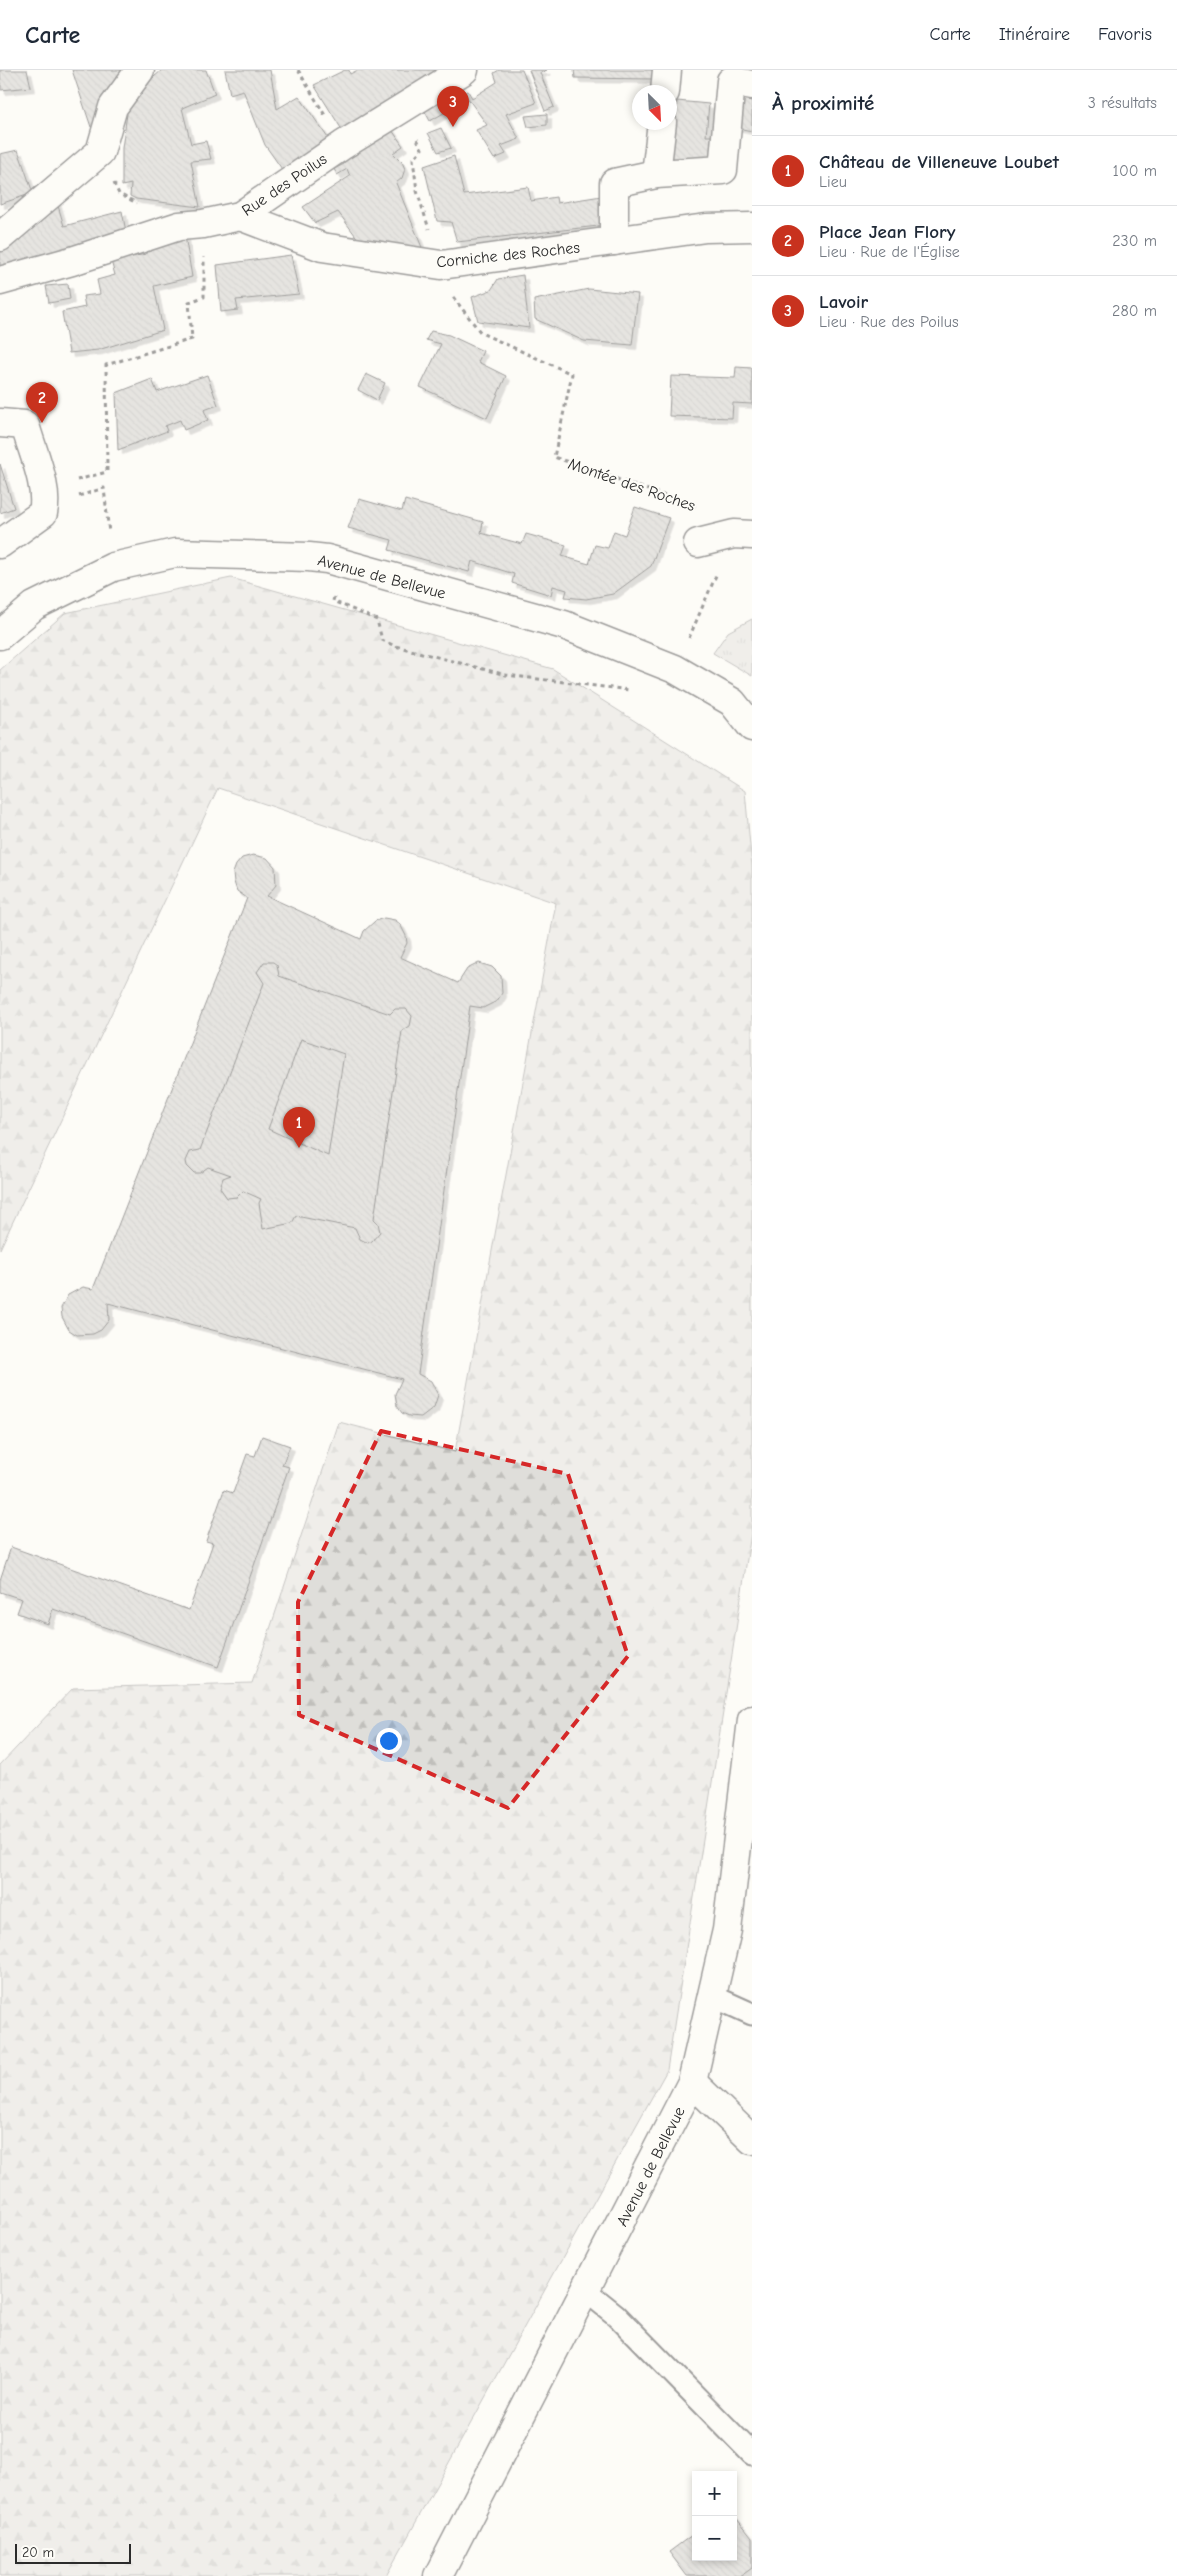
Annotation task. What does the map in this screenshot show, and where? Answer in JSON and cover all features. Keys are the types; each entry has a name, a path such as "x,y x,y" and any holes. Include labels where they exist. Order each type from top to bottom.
{"street":[{"path":"0,237 100,152 113,107 140,70"},
{"name":"Rue des Poilus","path":"0,281 191,225 240,216 343,145 464,70"},
{"path":"666,85 667,70"},
{"path":"747,70 752,76"},
{"path":"614,241 614,183 656,174 723,170 731,81 752,85"},
{"path":"656,174 661,130"},
{"name":"Corniche des Roches","path":"240,216 322,247 452,264 706,228 752,227"},
{"path":"0,544 43,513 43,498 13,424"},
{"path":"698,542 743,535"},
{"name":"Avenue de Bellevue","path":"0,635 34,606 113,567 175,553 327,559 564,625 675,669 732,702 752,727"},
{"name":"Avenue de Bellevue","path":"438,2576 586,2292 692,2082 727,1930 748,1788 752,1720"},
{"path":"692,2082 752,2140"}],"lane":[{"path":"712,1996 752,2014"},
{"path":"586,2292 616,2315 752,2454"}],"path":[{"path":"298,70 343,145"},
{"path":"401,109 422,149 412,159 417,191 452,264"},
{"path":"43,498 107,472 106,365 192,340 189,302 204,297 191,225 119,194 100,152"},
{"name":"Montée des Roches","path":"452,264 450,294 481,333 572,374 554,457 708,510 698,542"},
{"path":"43,498 104,488 113,567"},
{"path":"675,669 743,535"},
{"path":"382,640 506,675 633,690"}],"highlighted area":[{"path":"381,1431 568,1474 628,1656 508,1808 299,1715 298,1602"}],"green space":[{"path":"231,578 553,669 745,791 752,867 752,1527 667,2070 386,2576 0,2576 0,1765 73,1688 252,1683 339,1422 455,1452 556,903 218,788 0,1249 0,670 65,613"},
{"path":"752,619 752,676 713,653 728,632"}],"building":[{"path":"0,70 27,70 31,87 1,90"},
{"path":"72,70 133,70 98,125 91,127"},
{"path":"162,70 206,70 215,94 182,108 191,144 206,141 211,159 191,161 200,207 136,199 130,196 131,184 122,186 122,148 127,114 120,112 139,90"},
{"path":"225,70 270,70 277,109 299,96 330,141 284,172 265,145 243,90 230,94"},
{"path":"345,70 349,70 350,74 358,70 441,70 344,133 314,85"},
{"path":"499,70 522,70 536,103 506,114 519,139 501,146 506,154 494,159 476,130 487,125 464,93 468,91 472,98 497,82 494,73"},
{"path":"529,70 547,70 540,73 554,107 545,111"},
{"path":"574,70 656,70 655,79 575,78"},
{"path":"454,87 461,103 430,121 422,106"},
{"path":"736,98 752,101 752,131 733,127"},
{"path":"677,101 709,104 706,136 722,136 719,166 663,163 673,130 677,130"},
{"path":"547,114 547,125 528,127 525,116"},
{"path":"390,127 403,146 393,153 402,162 405,169 402,178 396,183 423,250 364,247 338,212 315,223 303,207 350,176 347,169 337,175 334,169 344,164 340,154"},
{"path":"441,128 451,148 438,152 428,133"},
{"path":"18,150 33,193 0,204 0,154"},
{"path":"454,156 464,195 528,187 531,201 556,197 557,203 608,195 607,225 457,242 451,222 437,221 424,166"},
{"path":"56,199 64,226 122,211 127,237 0,269 0,244"},
{"path":"185,236 192,277 154,286 163,330 98,350 69,353 62,312 85,307 83,296 100,294 97,280 115,275 111,261 146,254 144,245"},
{"path":"291,255 299,294 236,300 238,310 221,312 217,265"},
{"path":"523,275 529,328 478,321 472,297 491,290 498,279"},
{"path":"68,284 70,299 49,303 46,286"},
{"path":"589,289 638,294 632,345 584,341 535,319 534,300"},
{"path":"431,331 449,335 483,351 478,362 506,376 487,418 420,387 441,344 426,340"},
{"path":"736,367 752,368 752,404 733,403 732,418 669,416 671,376 735,378"},
{"path":"366,374 385,383 377,400 358,390"},
{"path":"207,375 218,405 204,410 208,420 184,430 180,420 165,426 167,431 118,450 116,393 152,379 157,392"},
{"path":"0,464 14,508 0,513"},
{"path":"359,499 402,511 405,500 483,522 481,533 522,544 526,534 566,545 562,556 589,564 595,545 608,548 614,531 625,535 635,507 669,518 651,566 613,594 586,599 565,597 567,590 553,586 551,595 512,583 514,574 472,561 469,572 389,550 392,540 348,528"},
{"path":"253,855 267,858 275,867 276,885 267,896 361,939 364,931 375,921 384,918 395,920 400,924 407,943 400,957 458,983 467,969 479,963 492,967 501,976 502,993 497,1001 483,1008 470,1006 418,1374 431,1381 438,1395 434,1407 421,1417 402,1413 397,1406 395,1394 402,1379 108,1303 109,1320 101,1330 93,1334 77,1335 69,1330 62,1317 61,1308 68,1295 83,1287 93,1289 247,898 237,891 233,873 236,865 242,858"},
{"path":"264,962 273,962 277,965 279,976 390,1014 395,1009 406,1009 412,1016 410,1026 402,1031 374,1219 378,1223 380,1232 368,1243 360,1239 355,1228 296,1216 292,1223 263,1229 259,1203 261,1199 243,1191 237,1197 227,1198 220,1188 223,1178 231,1175 208,1167 200,1173 194,1173 187,1166 186,1161 190,1152 200,1150 264,983 257,972","holes":["301,1039 344,1054 328,1156 268,1129"]},
{"path":"262,1436 290,1446 282,1465 289,1467 218,1667 53,1609 48,1624 17,1613 22,1599 0,1592 0,1580 11,1547 189,1610 213,1543 206,1541 224,1490 233,1493 247,1454 255,1456"},
{"path":"737,2519 752,2538 752,2568 741,2576 687,2576 669,2552 692,2535 692,2561 737,2561"}],"place":[{"name":"Lavoir","path":"453,127"},
{"name":"Place Jean Flory","path":"42,423"},
{"name":"Château de Villeneuve Loubet","path":"299,1148"}]}
